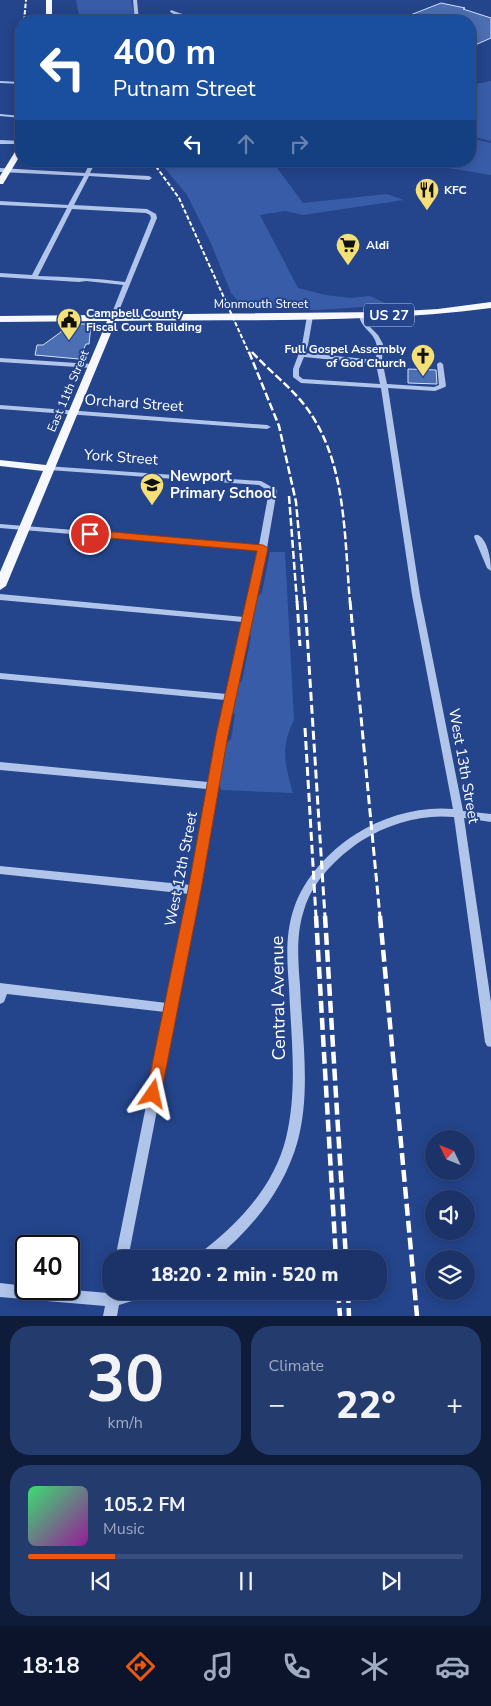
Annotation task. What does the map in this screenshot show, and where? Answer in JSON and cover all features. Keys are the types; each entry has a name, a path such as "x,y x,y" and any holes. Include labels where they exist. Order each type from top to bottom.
{"main road":[{"path":"49,0 49,15"},
{"path":"0,182 4,170 15,156"},
{"name":"Monmouth Street","path":"0,319 413,314 491,305"},
{"name":"East 11th Street","path":"0,586 113,318"},
{"name":"York Street","path":"0,463 49,468"}],"street":[{"path":"135,0 136,15"},
{"path":"171,11 179,15"},
{"path":"0,82 15,83"},
{"path":"0,116 15,117"},
{"path":"0,142 15,143"},
{"path":"35,275 92,167"},
{"path":"4,170 149,178"},
{"path":"0,203 148,211 153,214"},
{"name":"East 11th Street","path":"113,318 154,218 153,214"},
{"path":"0,270 127,284"},
{"path":"0,276 35,275"},
{"name":"West 13th Street","path":"362,315 363,325 376,336 380,343 380,362 400,496 419,613 459,815 491,1042"},
{"path":"310,316 296,369 298,380 304,382 428,390 443,386 440,364"},
{"path":"301,355 380,362"},
{"path":"0,360 92,366"},
{"name":"Orchard Street","path":"0,407 266,427"},
{"name":"York Street","path":"49,468 261,483 269,486"},
{"name":"West 12th Street","path":"123,1250 195,890 230,697 263,548 274,490 269,486"},
{"path":"0,526 263,548"},
{"path":"478,537 491,568"},
{"path":"0,597 247,620"},
{"path":"0,676 230,697"},
{"path":"0,766 213,786"},
{"name":"Central Avenue","path":"216,1250 246,1222 282,1168 292,1140 298,1087 293,948 295,923 299,907 308,887 320,872 351,842 396,820 438,812 491,818"},
{"path":"0,870 195,890"},
{"path":"1,992 170,1008"},
{"path":"0,1290 102,1295"},
{"path":"110,1316 113,1300"}],"shaded area":[{"path":"76,0 131,0 135,15 79,15"},
{"path":"491,81 491,141 476,137 476,84"},
{"path":"476,139 491,143 491,175 448,168 476,167"},
{"path":"164,167 276,167 303,203 387,194 404,200 303,215 286,211 260,215 298,288 326,295 350,298 370,296 390,305 319,310 243,307 231,293 210,241 187,195"},
{"path":"270,552 285,552 294,720 287,739 285,756 293,793 221,790 218,777 225,744 231,739 235,715 231,710 236,685 242,681 251,636 247,632 256,599 262,592"}],"building":[{"path":"441,3 465,8 463,9 491,18 491,38 476,45 476,15 410,15"},
{"name":"Campbell County Fiscal Court Building","path":"64,324 91,324 89,344 86,344 79,359 35,355 37,345 43,345 61,332"},
{"name":"Full Gospel Assembly of God Church","path":"408,369 436,370 437,384 408,383"}],"railway":[{"path":"25,15 26,0"},
{"path":"156,167 179,198 249,353"},
{"path":"249,352 279,426 296,502 305,602"},
{"path":"252,352 306,407 319,428 329,451 341,500 350,602"},
{"path":"289,496 297,602"},
{"path":"297,601 300,646"},
{"path":"305,601 325,917"},
{"path":"350,601 380,917"},
{"path":"305,728 316,917"},
{"path":"316,916 335,1250"},
{"path":"325,916 345,1250"},
{"path":"380,916 417,1316"},
{"path":"339,1300 340,1316"},
{"path":"348,1300 349,1316"}],"place":[{"name":"KFC","path":"427,211"},
{"name":"Aldi","path":"348,266"},
{"name":"Campbell County Fiscal Court Building","path":"69,341"},
{"name":"Full Gospel Assembly of God Church","path":"423,377"},
{"name":"Newport Primary School","path":"152,506"}],"route":[{"path":"90,534 263,548 222,735 195,890 153,1094"}]}
